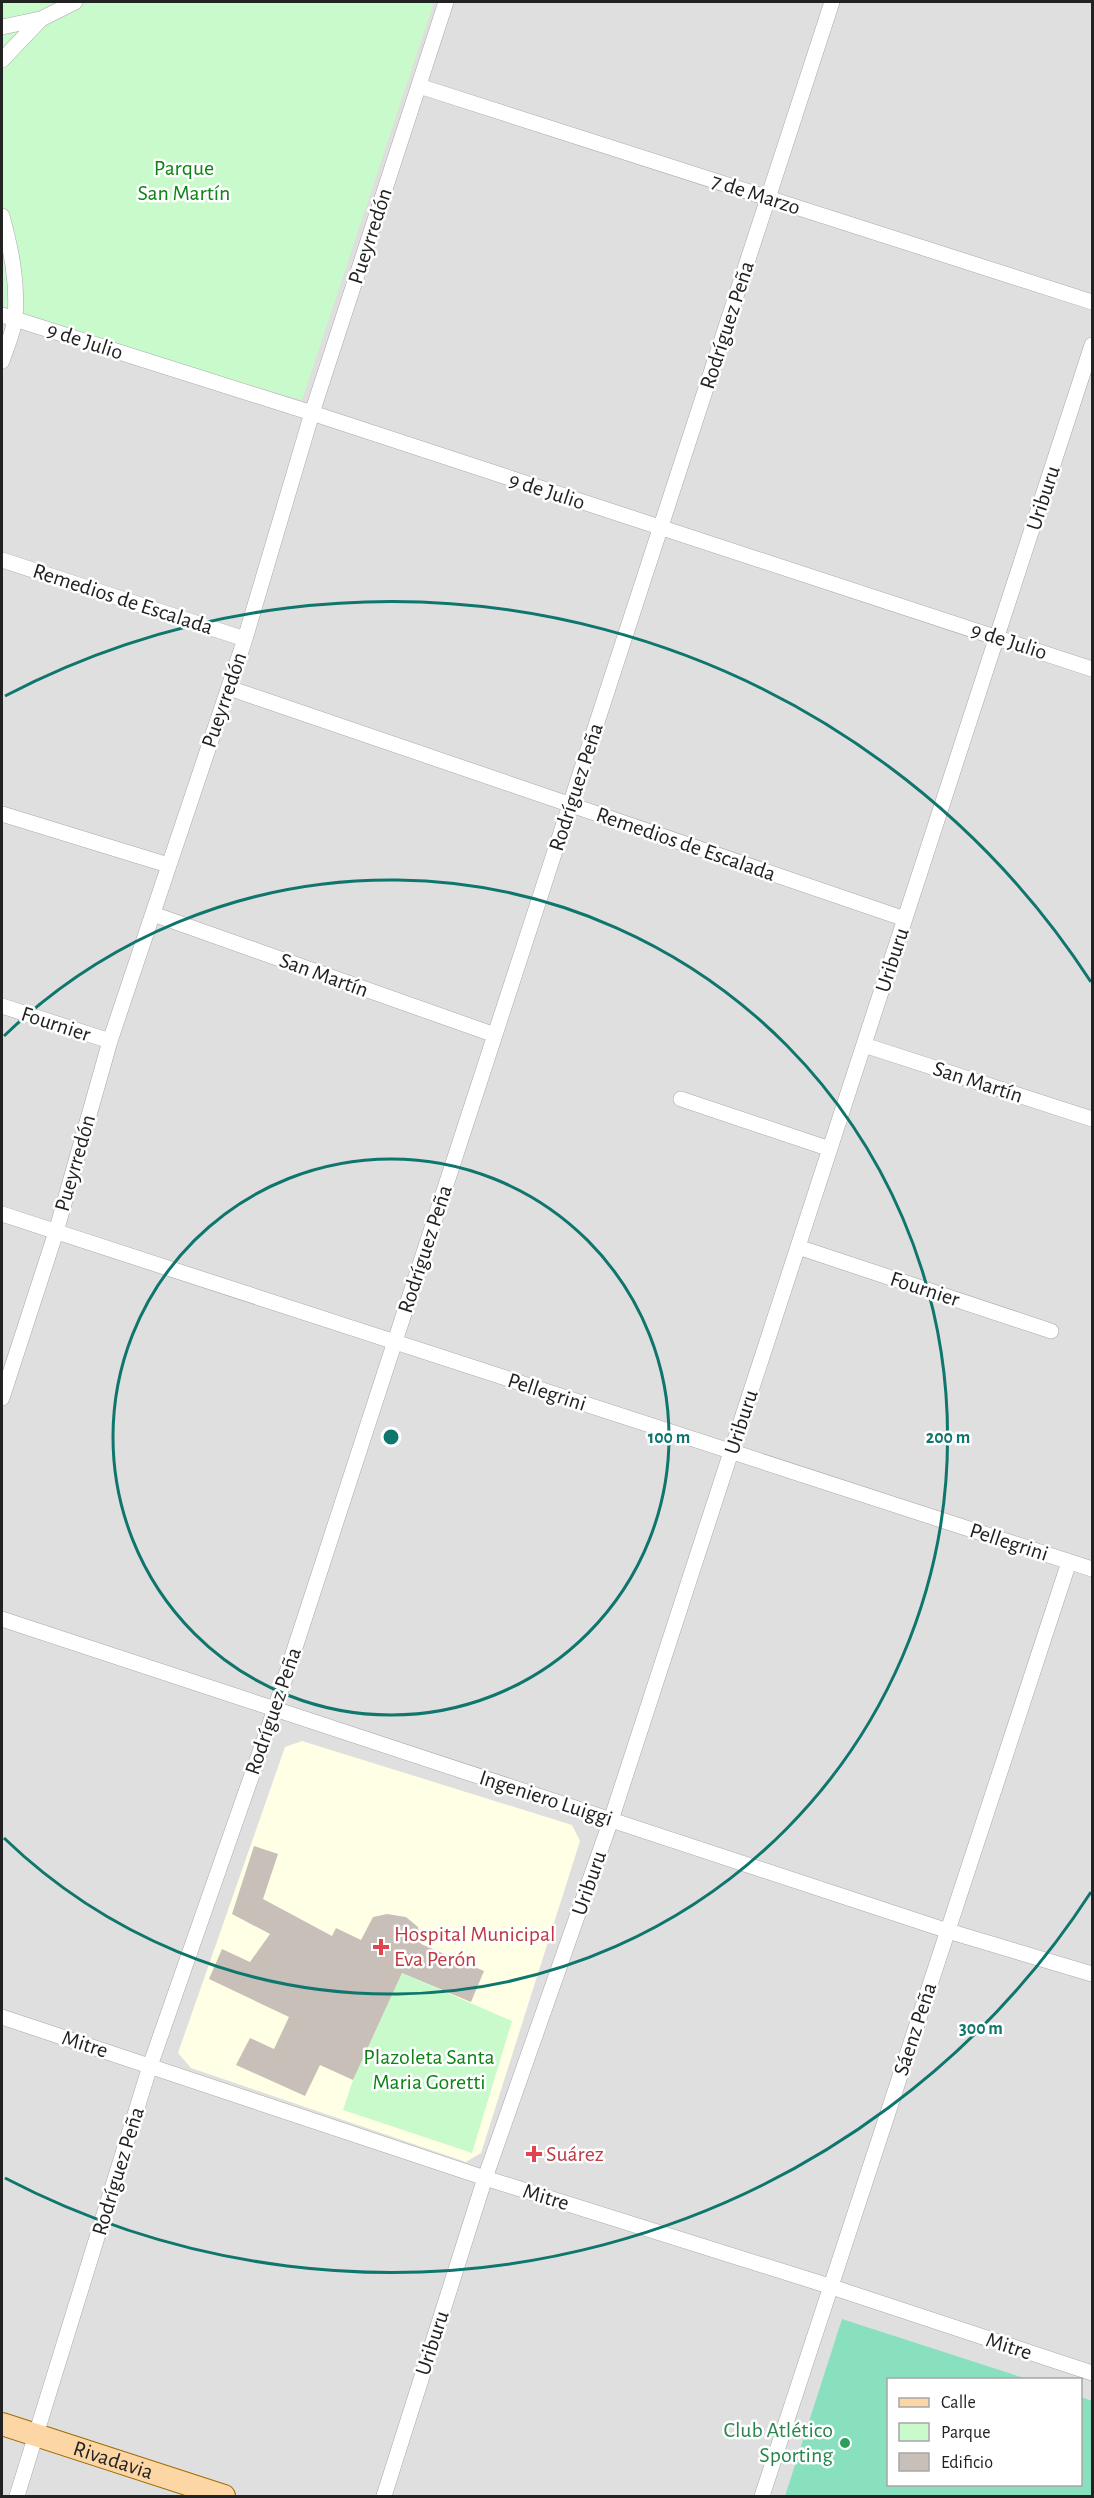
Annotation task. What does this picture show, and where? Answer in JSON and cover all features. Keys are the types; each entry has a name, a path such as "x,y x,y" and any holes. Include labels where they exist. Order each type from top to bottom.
{"main road":[{"name":"Rivadavia","path":"2,2424 224,2496"}],"street":[{"path":"2,27 41,19 75,2"},
{"name":"Pueyrredón","path":"2,1398 56,1232 110,1041 245,639 312,413 446,2"},
{"name":"Rodríguez Peña","path":"17,2496 150,2066 275,1709 832,2"},
{"path":"2,60 41,19"},
{"name":"7 de Marzo","path":"419,86 1092,302"},
{"path":"2,216 15,281 2,362"},
{"path":"2,256 8,237"},
{"name":"9 de Julio","path":"8,317 312,413 1092,669"},
{"name":"Uriburu","path":"384,2496 485,2178 611,1820 1092,345"},
{"name":"Remedios de Escalada","path":"2,560 245,639"},
{"name":"Remedios de Escalada","path":"229,688 905,919"},
{"path":"2,814 168,865"},
{"name":"San Martín","path":"153,914 495,1035"},
{"name":"Fournier","path":"2,1006 110,1041"},
{"name":"San Martín","path":"864,1045 1092,1119"},
{"path":"681,1099 830,1149"},
{"name":"Pellegrini","path":"2,1214 1092,1569"},
{"name":"Fournier","path":"798,1247 1051,1330"},
{"name":"Sáenz Peña","path":"762,2496 829,2286 1069,1562"},
{"name":"Ingeniero Luiggi","path":"2,1619 948,1931 1092,1974"},
{"name":"Mitre","path":"2,2017 485,2178 829,2286 1092,2373"}],"shaded area":[{"path":"2,2 1092,2 1092,2496 2,2496"},
{"name":"Hospital Municipal Eva Perón","path":"302,1741 572,1825 580,1841 481,2153 466,2162 191,2068 178,2053 285,1747"}],"green space":[{"name":"Parque San Martín","path":"2,2 434,2 302,400 2,314"},
{"name":"Plazoleta Santa Maria Goretti","path":"402,1973 512,2021 472,2153 343,2110 353,2080"},
{"name":"Club Atlético Sporting","path":"842,2319 1024,2378 887,2378 887,2486 1082,2486 1082,2397 1092,2401 1092,2496 785,2496"}],"building":[{"path":"254,1846 278,1854 263,1899 332,1936 336,1928 361,1940 373,1917 387,1914 406,1917 418,1927 421,1944 484,1971 471,2002 402,1973 353,2080 320,2065 305,2096 236,2065 250,2038 274,2049 289,2017 209,1979 222,1949 250,1962 270,1934 232,1914"}],"place":[{"name":"Hospital Municipal Eva Perón","path":"381,1947"},
{"name":"Suárez","path":"534,2154"},
{"name":"Club Atlético Sporting","path":"845,2443"}]}
